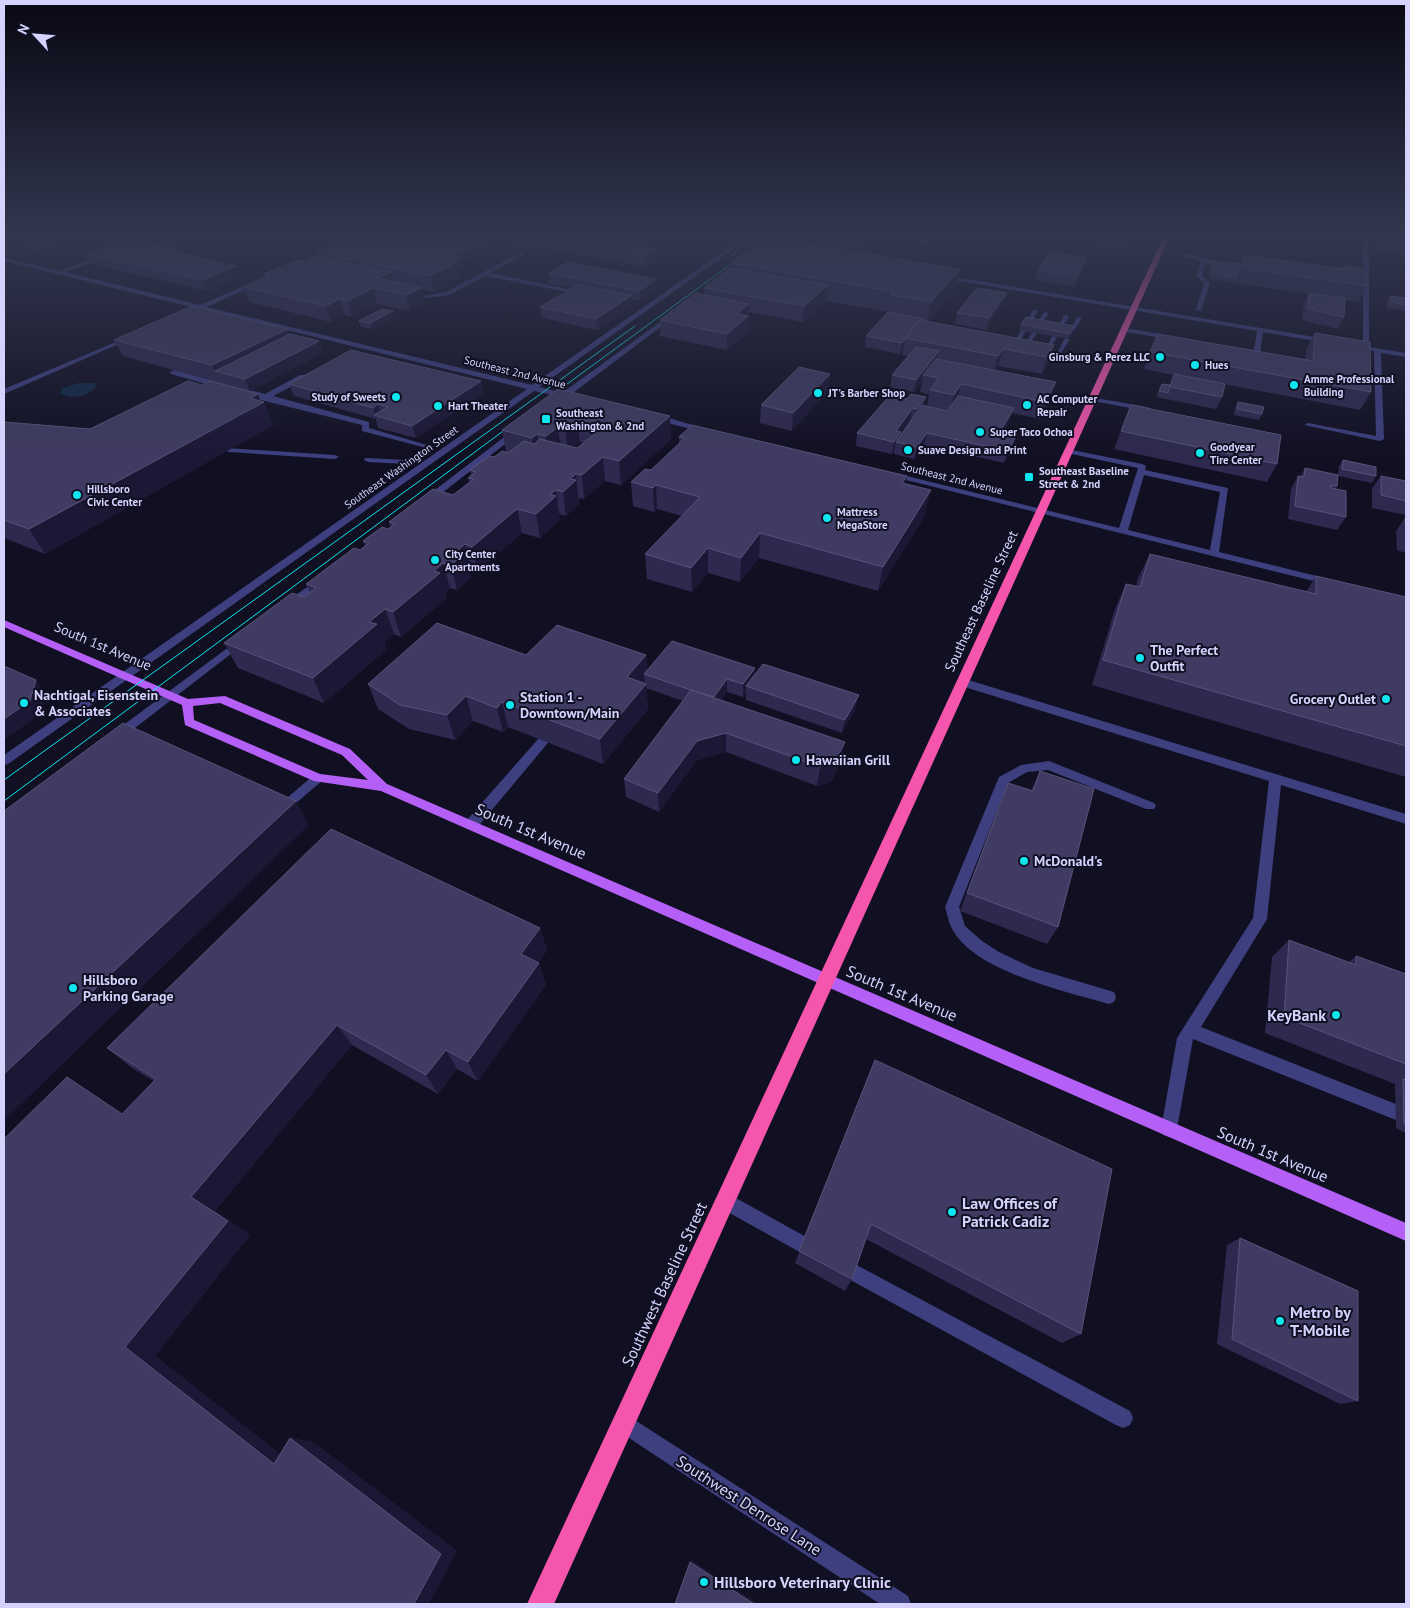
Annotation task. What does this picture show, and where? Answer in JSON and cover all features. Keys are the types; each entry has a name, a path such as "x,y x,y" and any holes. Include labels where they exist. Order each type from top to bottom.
{"highway":[{"name":"Southeast Baseline Street","path":"825,980 1133,311"},
{"name":"Southwest Baseline Street","path":"540,1604 825,980"}],"main road":[{"name":"South 1st Avenue","path":"4,622 187,702 220,699 346,752 383,787"},
{"name":"South 1st Avenue","path":"187,702 189,722 318,778 383,787 1406,1232"}],"street":[{"path":"186,313 191,311"},
{"name":"Southeast 2nd Avenue","path":"218,311 577,399"},
{"name":"Southeast Washington Street","path":"4,761 533,388 637,311"},
{"path":"554,404 678,311"},
{"path":"1028,323 1035,311"},
{"path":"1146,311 1337,343"},
{"path":"1366,311 1366,348"},
{"path":"1038,325 1046,313"},
{"path":"1058,329 1066,316"},
{"path":"1071,331 1079,318"},
{"path":"1124,330 1180,340"},
{"path":"1238,349 1257,353 1260,330"},
{"path":"1016,342 1023,331"},
{"path":"4,392 141,333"},
{"path":"1026,345 1034,333"},
{"path":"1047,350 1054,337"},
{"path":"1059,352 1067,339"},
{"path":"1347,345 1406,355"},
{"path":"348,352 361,346"},
{"path":"1308,425 1380,439 1377,350"},
{"path":"174,372 366,424 365,429 430,447"},
{"path":"256,402 308,374"},
{"path":"1093,398 1160,412"},
{"path":"643,414 718,433"},
{"path":"420,506 530,422"},
{"path":"229,450 335,457"},
{"path":"1070,451 1142,466 1123,531"},
{"path":"368,460 407,462"},
{"name":"Southeast 2nd Avenue","path":"880,472 1339,584"},
{"path":"1141,472 1225,490 1214,553"},
{"path":"280,612 328,575"},
{"path":"107,743 248,636"},
{"path":"962,682 1406,819"},
{"path":"470,825 543,740"},
{"path":"1109,997 1032,974 992,957 960,931 952,907 1003,780 1025,768 1049,765 1150,806"},
{"path":"279,811 318,778"},
{"path":"1169,1129 1185,1038 1260,919 1276,778"},
{"path":"1190,1030 1406,1116"},
{"path":"725,1201 802,1244"},
{"path":"851,1271 1123,1418"},
{"name":"Southwest Denrose Lane","path":"624,1423 900,1604"}],"water":[{"path":"79,383 94,383 97,386 85,395 69,397 60,393 63,388"}],"building":[{"path":"180,311 214,311 288,329 212,365 114,340"},
{"path":"378,311 393,311 370,323 359,321"},
{"path":"559,311 608,311 596,319"},
{"path":"672,311 741,311 737,314 748,316 727,334 660,320"},
{"path":"959,311 994,311 989,318 957,313"},
{"path":"1317,311 1344,311 1344,317"},
{"path":"888,312 923,319 920,320 902,343 866,336"},
{"path":"1026,317 1074,326 1070,334 1021,324"},
{"path":"920,320 1054,345 1047,357 1003,349 998,356 905,338"},
{"path":"1315,333 1370,342 1371,392 1150,352 1158,334 1313,361"},
{"path":"290,334 319,341 245,379 215,371"},
{"path":"916,347 939,351 916,380 892,375"},
{"path":"351,350 481,381 412,426 374,415 388,407 378,404 373,408 289,384"},
{"path":"936,359 1056,382 1045,402 961,384 954,395 930,390 939,378 923,375"},
{"path":"799,367 830,374 793,413 761,405"},
{"path":"1174,374 1225,384 1222,397 1170,387"},
{"path":"188,381 202,385 210,381 258,394 250,398 264,402 29,529 4,520 4,422 90,429"},
{"path":"1162,384 1170,385 1168,393 1159,391"},
{"path":"558,389 670,416 619,461 603,457 582,475 576,474 570,479 576,480 563,492 556,490 550,494 556,496 536,514 517,509 472,547 465,544 457,551 465,553 451,565 443,563 434,571 440,573 393,612 385,609 369,622 377,624 313,678 224,643 292,593 304,597 316,588 306,584 354,548 360,550 369,543 363,541 382,527 388,529 395,524 389,522 433,489 453,495 474,479 468,478 476,472 470,470 489,456 494,457 502,451 508,453 524,441 534,444 540,439 577,448 605,426 577,419 565,428 558,427 546,436 537,434 532,438 502,430"},
{"path":"911,394 926,397 917,409 913,408 896,431 901,432 894,442 857,433 890,395 907,399"},
{"path":"958,396 1014,408 1001,430 1017,434 1008,451 927,433 917,447 896,442 922,405 947,411"},
{"path":"1238,402 1264,407 1262,414 1237,409"},
{"path":"1131,405 1281,435 1277,464 1121,431"},
{"path":"692,425 907,476 902,483 931,490 883,567 760,533 741,558 708,548 691,568 645,554 700,497 656,485 653,488 631,482 645,469 651,470 685,438 679,437"},
{"path":"1343,460 1376,467 1376,476 1342,469"},
{"path":"1305,468 1338,475 1337,486 1331,485 1331,488 1346,491 1346,517 1295,506 1298,476 1304,477"},
{"path":"1381,476 1406,481 1406,501 1381,495"},
{"path":"1150,554 1316,594 1316,576 1406,597 1406,746 1103,660 1126,584 1140,587"},
{"name":"Station 1 - Downtown/Main","path":"437,623 526,655 557,625 646,655 627,677 646,684 600,739 502,702 497,708 466,696 447,715 400,705 368,684"},
{"path":"672,641 755,668 743,684 727,679 714,697 644,674"},
{"path":"763,664 859,695 845,720 746,686"},
{"path":"4,666 36,680 30,701 4,719"},
{"path":"691,690 845,742 834,763 820,767 726,733 697,741 658,793 624,779"},
{"name":"Hillsboro Parking Garage","path":"123,723 296,801 4,1074 4,811"},
{"name":"McDonald's","path":"1040,771 1094,789 1058,927 967,893 1008,783 1033,791"},
{"path":"331,829 540,928 521,954 539,963 468,1062 446,1050 426,1075 337,1025 191,1197 228,1221 125,1347 274,1464 290,1438 441,1554 414,1604 4,1604 4,1139 67,1077 122,1114 156,1079 107,1048"},
{"name":"KeyBank","path":"1289,940 1356,965 1356,956 1406,974 1406,1064 1284,1017"},
{"name":"Law Offices of Patrick Cadiz","path":"875,1060 1112,1169 1081,1334 871,1224 852,1279 799,1251"},
{"path":"1403,1079 1406,1080 1406,1125 1404,1124"},
{"name":"Metro by T-Mobile","path":"1240,1238 1358,1291 1358,1401 1232,1339"},
{"name":"Hillsboro Veterinary Clinic","path":"690,1562 754,1604 675,1604"}],"tram line":[{"path":"548,398 667,311"},
{"path":"4,780 635,326"},
{"path":"4,801 514,423"}],"place":[{"name":"Ginsburg & Perez LLC","path":"1160,357"},
{"name":"Hues","path":"1195,365"},
{"name":"Amme Professional Building","path":"1294,385"},
{"name":"JT's Barber Shop","path":"818,393"},
{"name":"Study of Sweets","path":"396,397"},
{"name":"AC Computer Repair","path":"1027,405"},
{"name":"Hart Theater","path":"438,406"},
{"name":"Southeast Washington & 2nd","path":"546,419"},
{"name":"Super Taco Ochoa","path":"980,432"},
{"name":"Suave Design and Print","path":"908,450"},
{"name":"Goodyear Tire Center","path":"1200,453"},
{"name":"Southeast Baseline Street & 2nd","path":"1029,477"},
{"name":"Hillsboro Civic Center","path":"77,495"},
{"name":"Mattress MegaStore","path":"827,518"},
{"name":"City Center Apartments","path":"435,560"},
{"name":"The Perfect Outfit","path":"1140,658"},
{"name":"Grocery Outlet","path":"1386,699"},
{"name":"Nachtigal, Eisenstein & Associates","path":"24,703"},
{"name":"Station 1 - Downtown/Main","path":"510,705"},
{"name":"Hawaiian Grill","path":"796,760"},
{"name":"McDonald's","path":"1024,861"},
{"name":"Hillsboro Parking Garage","path":"73,988"},
{"name":"KeyBank","path":"1336,1015"},
{"name":"Law Offices of Patrick Cadiz","path":"952,1212"},
{"name":"Metro by T-Mobile","path":"1280,1321"},
{"name":"Hillsboro Veterinary Clinic","path":"704,1582"}]}
